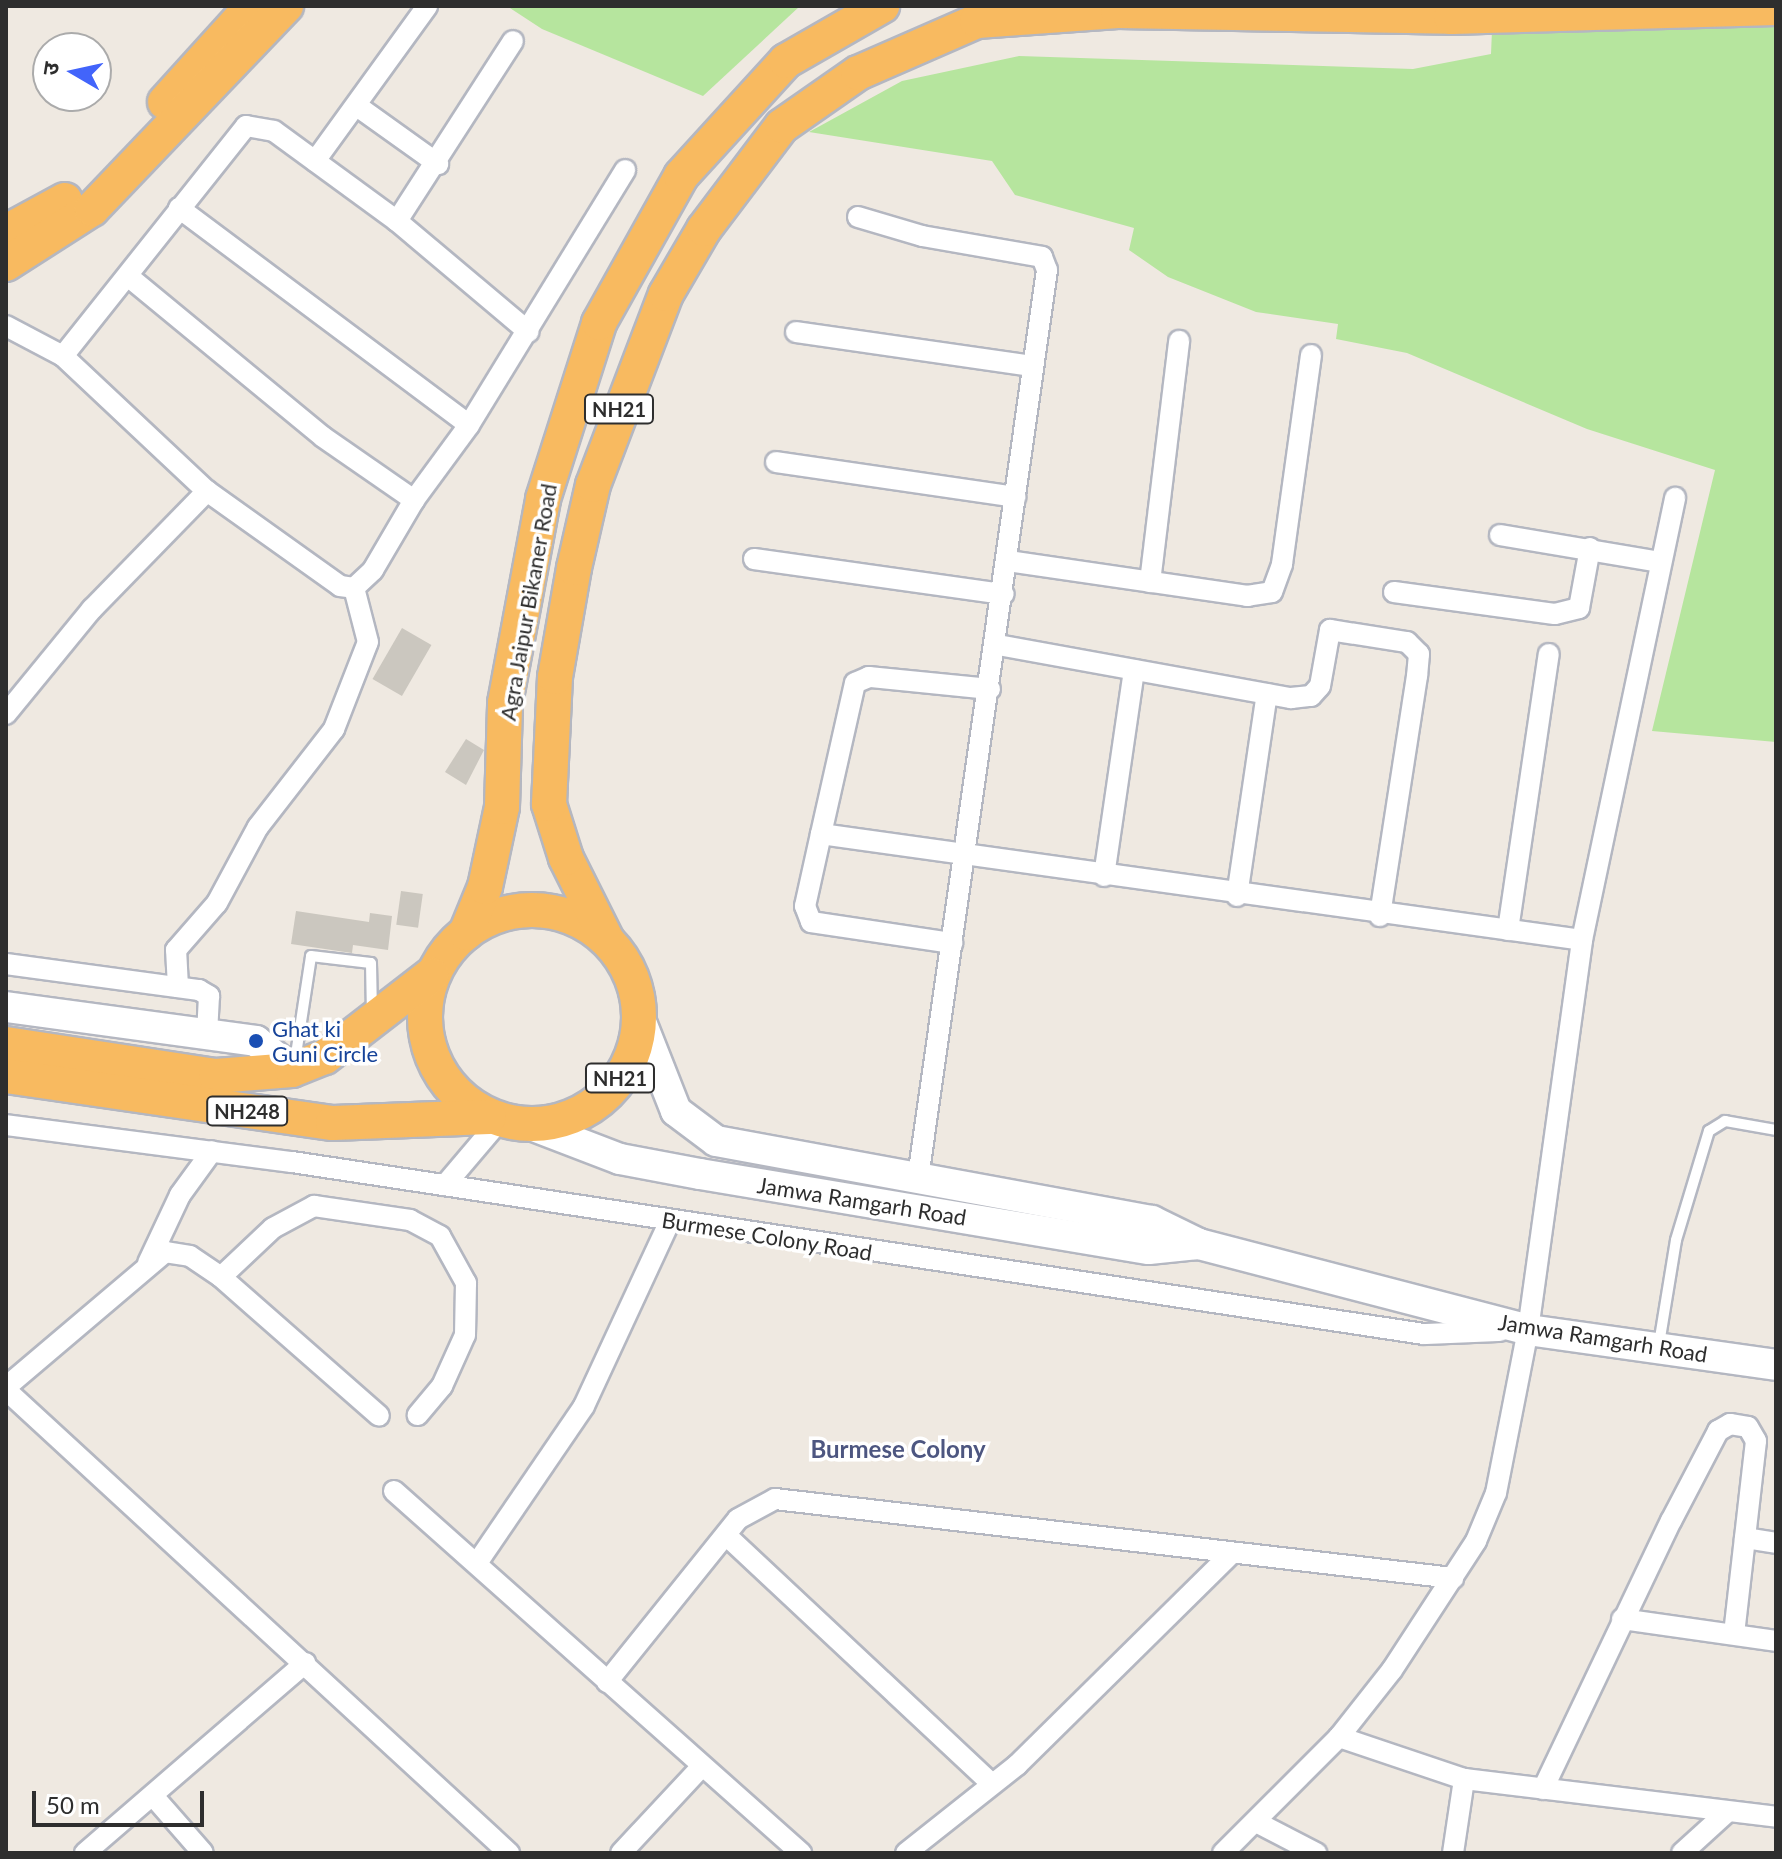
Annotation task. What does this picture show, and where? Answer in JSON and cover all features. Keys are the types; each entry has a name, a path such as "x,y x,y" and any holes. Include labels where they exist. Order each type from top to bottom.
{"highway":[{"path":"8,250 35,221 89,182 252,6"},
{"path":"8,250 92,209 286,6"},
{"name":"Agra Jaipur Bikaner Road","path":"466,933 485,887 502,807 505,703 543,499 599,323 681,176 786,61 882,6"},
{"name":"Agra Jaipur Bikaner Road","path":"607,940 566,858 549,804 555,677 574,568 593,485 666,294 704,229 782,126 858,73 977,21 1118,11 1451,17 1776,8"},
{"name":"NH21","path":"431,975 466,933 490,916 531,908 573,917 607,940 631,975 639,1017 630,1062 610,1094 573,1120 507,1120"},
{"path":"431,975 425,1017 431,1058 455,1093 507,1120"},
{"name":"NH248","path":"6,1044 238,1077 292,1070 325,1057 431,975"},
{"name":"Jamwa Ramgarh Road","path":"6,1076 333,1123 507,1120"}],"main road":[{"path":"6,1007 256,1041 292,1070"},
{"name":"Jamwa Ramgarh Road","path":"639,1017 676,1111 695,1129 716,1141 1152,1221 1199,1244 1528,1330 1776,1365"},
{"name":"Jamwa Ramgarh Road","path":"507,1120 620,1159 700,1174 1149,1249 1199,1244"}],"street":[{"path":"315,161 427,6"},
{"path":"397,221 438,164 513,41"},
{"path":"357,106 438,164"},
{"path":"63,356 129,277 179,208 246,126 274,131 397,221 529,332"},
{"path":"354,588 373,570 414,500 469,425 529,332 625,170"},
{"path":"179,208 469,425"},
{"path":"858,217 922,236 1042,257 1047,270 998,645 962,856 918,1178"},
{"path":"129,277 323,437 414,500"},
{"path":"6,326 63,356 207,491 340,586 354,588"},
{"path":"796,332 1033,366"},
{"path":"1150,582 1179,341"},
{"path":"1008,561 1247,596 1272,592 1282,564 1311,355"},
{"path":"776,462 1015,497"},
{"path":"6,714 92,609 207,491"},
{"path":"1223,1853 1339,1737 1453,1578 1496,1493 1528,1330 1582,940 1675,498"},
{"path":"1500,535 1660,562"},
{"path":"1394,592 1555,614 1579,608 1590,548"},
{"path":"754,559 1004,594"},
{"path":"178,987 176,950 217,903 258,827 334,729 368,642 354,588"},
{"path":"998,645 1267,694 1311,696 1320,686 1327,635 1337,628 1407,642 1419,654 1380,916"},
{"path":"1508,930 1549,654"},
{"path":"1104,876 1134,670"},
{"path":"952,943 811,922 805,906 855,683 869,677 990,689"},
{"path":"1237,896 1267,694"},
{"path":"821,834 1380,916 1582,940"},
{"path":"6,964 178,987 209,996 207,1034"},
{"path":"445,1185 507,1120"},
{"name":"Burmese Colony Road","path":"6,1125 445,1185 1424,1334 1528,1330"},
{"path":"148,1263 180,1195 212,1151"},
{"path":"221,1277 273,1228 314,1206 410,1220 440,1236 466,1283 465,1335 442,1386 418,1415"},
{"path":"479,1560 584,1406 670,1221"},
{"path":"379,1416 221,1277 190,1256 165,1252 148,1263 6,1388 509,1853"},
{"path":"1543,1789 1622,1619 1718,1431 1730,1424 1748,1427 1756,1441 1734,1634"},
{"path":"394,1491 479,1560 607,1682 801,1853"},
{"path":"607,1682 751,1508 775,1499 1453,1578"},
{"path":"728,1537 991,1783"},
{"path":"1745,1538 1776,1543"},
{"path":"906,1853 1109,1679 1232,1553"},
{"path":"1622,1619 1776,1641"},
{"path":"85,1853 154,1797 305,1663"},
{"path":"1339,1737 1464,1779 1776,1817"},
{"path":"621,1853 702,1766"},
{"path":"1453,1853 1464,1779"},
{"path":"154,1797 203,1853"},
{"path":"1682,1853 1726,1813"},
{"path":"1256,1822 1316,1853"}],"lane":[{"path":"292,1070 311,956 371,963 372,1022"},
{"path":"1658,1346 1676,1240 1709,1131 1725,1121 1776,1130"}],"green space":[{"path":"507,6 800,6 703,96 542,29"},
{"path":"1493,6 1776,6 1776,742 1652,731 1715,470 1587,429 1407,353 1336,339 1338,324 1256,312 1168,277 1129,250 1134,228 1015,195 992,161 809,132 902,81 1019,56 1413,69 1491,54"}],"building":[{"path":"402,628 431,645 402,696 372,679"},
{"path":"466,739 484,750 466,785 445,772"},
{"path":"401,891 423,894 418,928 396,925"},
{"path":"296,911 369,922 370,913 392,916 388,950 353,945 352,953 291,944"}],"place":[{"name":"Ghat ki Guni Circle","path":"256,1041"}],"district":[{"name":"Burmese Colony","path":"898,1449"}]}
